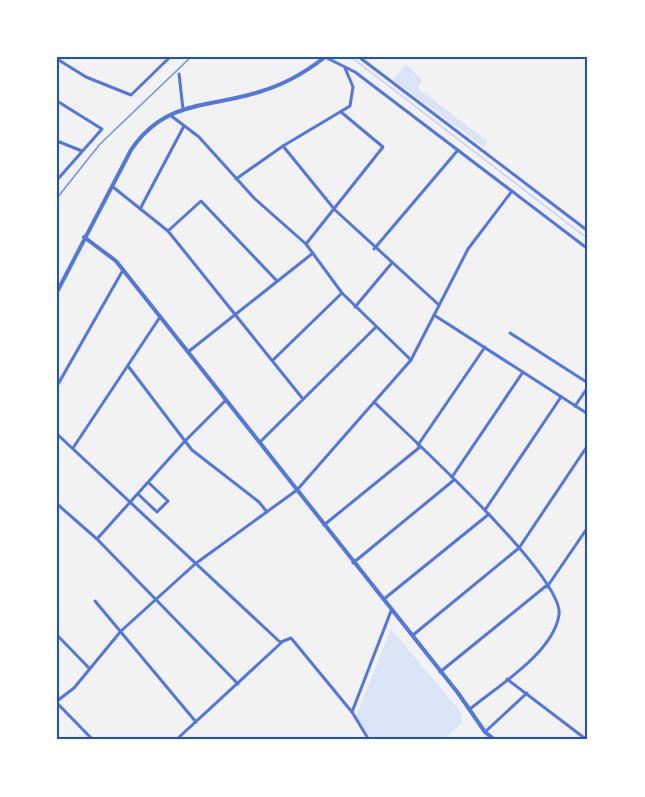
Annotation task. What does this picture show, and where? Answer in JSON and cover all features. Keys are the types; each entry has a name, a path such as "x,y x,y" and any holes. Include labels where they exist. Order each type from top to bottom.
{"street":[{"path":"161,57 168,58"},
{"path":"57,292 135,144 150,128 183,109 268,89 301,74 325,57 355,72 588,249"},
{"path":"359,57 588,231"},
{"path":"57,59 86,77 130,95 168,58"},
{"path":"236,179 283,146 350,106 353,92 350,76 344,66"},
{"path":"179,74 183,109"},
{"path":"57,100 102,129 57,180"},
{"path":"306,244 383,147 341,112"},
{"path":"170,115 199,137 254,198 306,244 342,293 375,328 411,360"},
{"path":"141,209 184,126"},
{"path":"57,141 82,151"},
{"path":"283,146 335,210 374,249 439,306"},
{"path":"374,249 458,150"},
{"path":"112,188 168,231 303,399"},
{"path":"93,740 57,702 74,688 121,631 196,563 297,490 411,360 475,238 512,191"},
{"path":"168,231 201,201 277,281"},
{"path":"84,237 109,254 123,270 485,732 495,740"},
{"path":"188,351 313,253"},
{"path":"355,307 391,264"},
{"path":"57,386 123,270"},
{"path":"273,360 342,293"},
{"path":"434,315 588,414"},
{"path":"73,448 160,317"},
{"path":"260,442 375,328"},
{"path":"510,333 588,385 575,406"},
{"path":"324,525 419,446 484,347"},
{"path":"128,366 192,450 259,502 267,512"},
{"path":"353,562 453,479 523,372"},
{"path":"485,510 562,396"},
{"path":"97,540 185,441 226,400"},
{"path":"374,402 489,514 519,548 558,604 558,620 542,651 469,710"},
{"path":"57,434 281,643"},
{"path":"411,636 519,548 588,445"},
{"path":"138,494 157,512 168,501 149,483"},
{"path":"57,504 157,599 238,684"},
{"path":"383,600 489,514"},
{"path":"440,672 547,586 588,527"},
{"path":"95,601 196,722"},
{"path":"352,712 391,611"},
{"path":"57,635 90,669"},
{"path":"176,740 281,643 291,638 352,712 369,740"},
{"path":"507,679 587,740"},
{"path":"485,732 526,693"}],"shaded area":[{"path":"406,64 422,80 418,88 487,141 484,147 393,80"},
{"path":"391,629 460,711 462,723 442,740 372,740 356,716"}],"waterway":[{"path":"351,57 588,239"}],"railway":[{"path":"57,198 100,144 191,57"}]}
